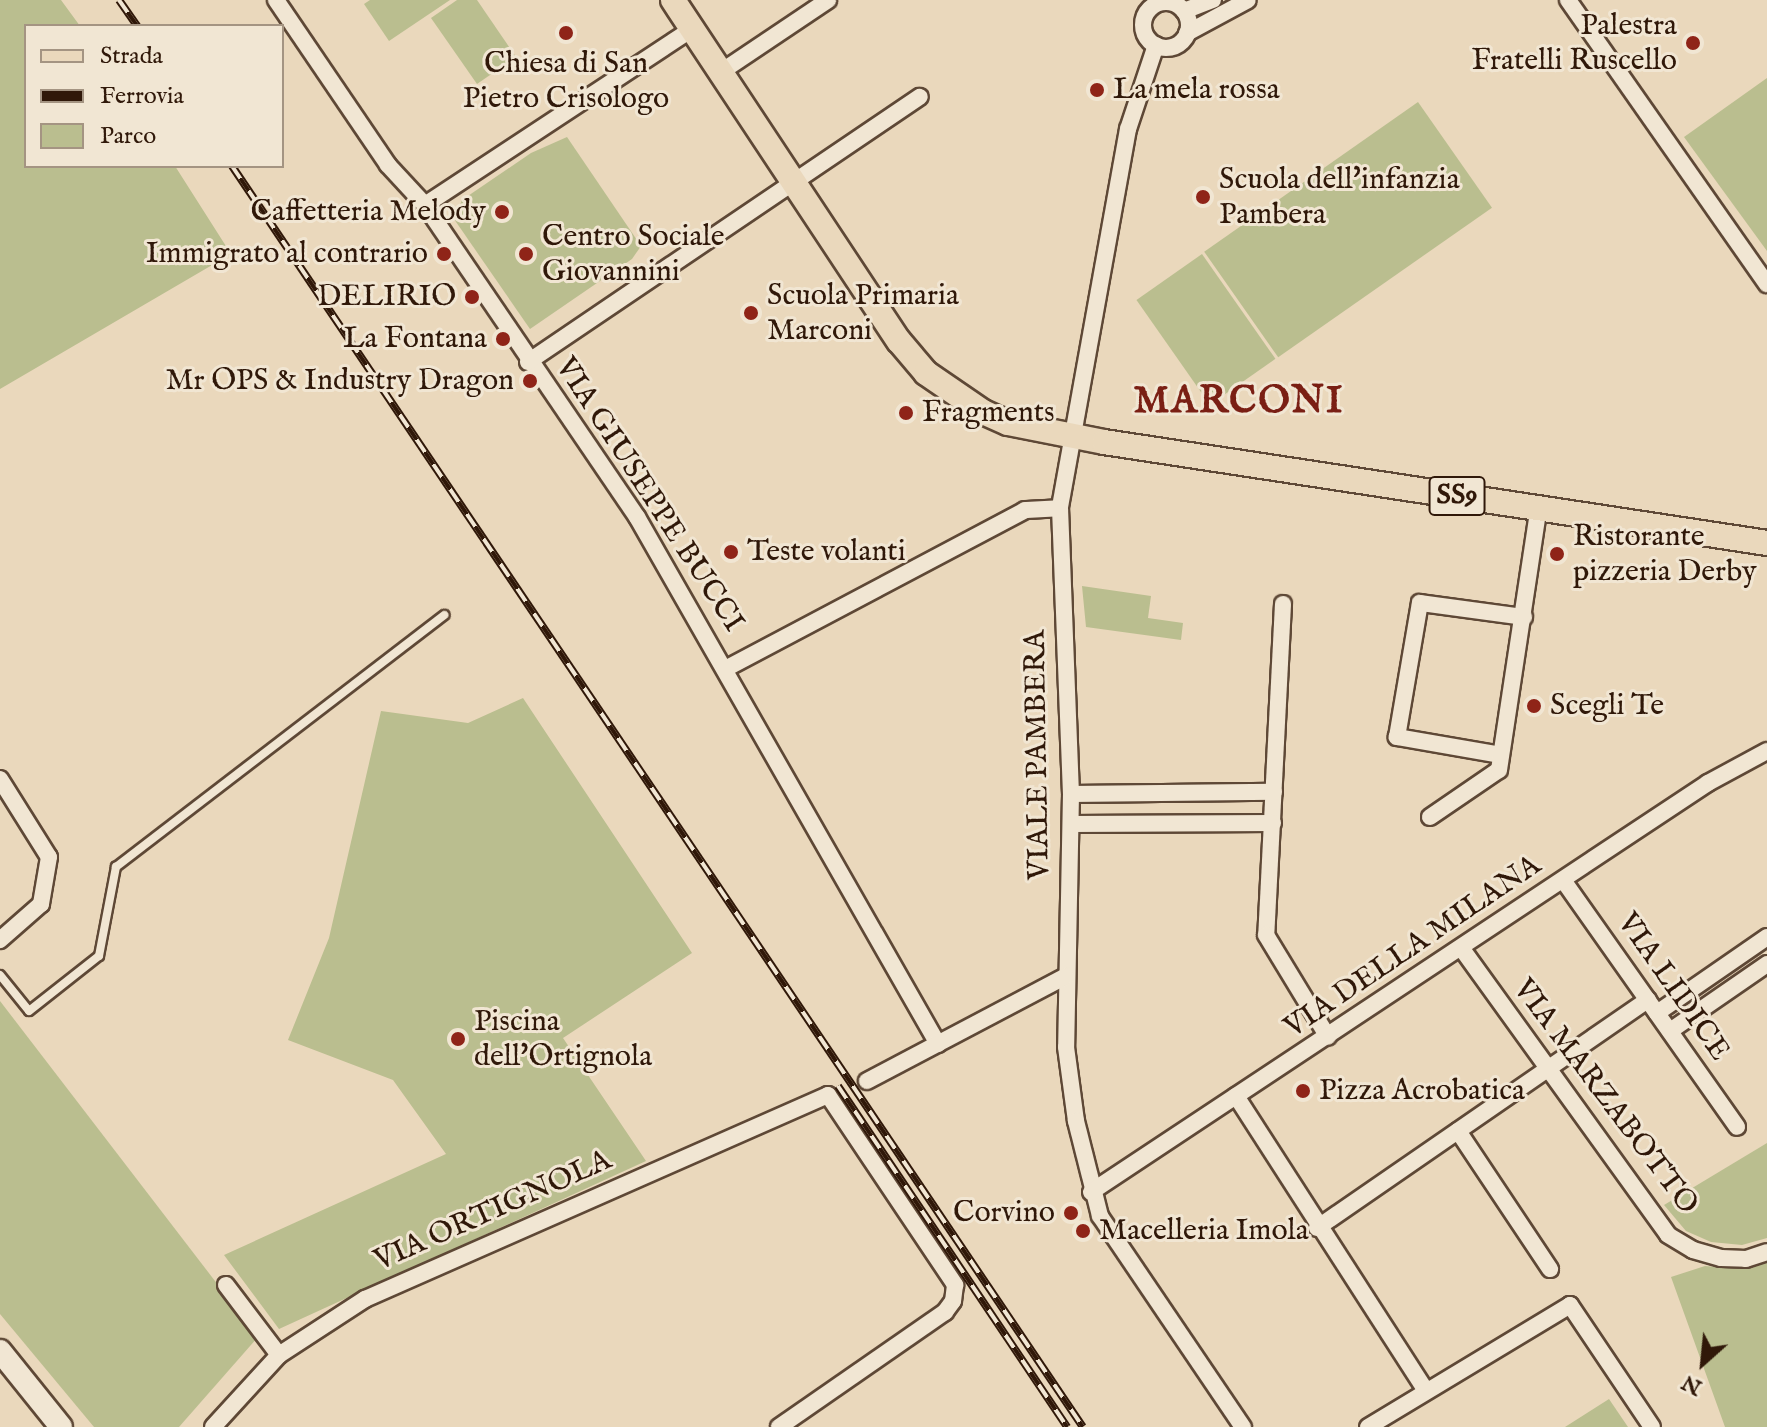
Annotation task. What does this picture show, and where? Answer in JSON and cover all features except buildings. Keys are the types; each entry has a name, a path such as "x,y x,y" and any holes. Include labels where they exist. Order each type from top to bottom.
{"main road":[{"name":"SS9","path":"673,0 791,181 926,373 983,412 1071,436 1767,543"},
{"path":"0,1351 59,1426"}],"street":[{"name":"VIA GIUSEPPE BUCCI","path":"276,0 388,165 425,205 528,362 637,517 727,668 938,1044"},
{"path":"721,72 828,0"},
{"path":"1184,11 1213,0"},
{"path":"1187,33 1184,11 1171,2 1159,1 1149,8 1143,26 1156,45 1171,47 1187,33 1248,0"},
{"path":"1568,0 1767,284"},
{"path":"425,205 692,29"},
{"name":"VIALE PAMBERA","path":"1156,45 1128,129 1060,508 1071,794 1066,1047 1091,1192 1116,1241 1243,1427"},
{"path":"528,362 791,181 920,97"},
{"path":"1430,817 1499,770 1539,507"},
{"path":"727,668 1025,510 1060,508"},
{"path":"1501,755 1397,737 1399,722 1420,603 1524,617"},
{"path":"1283,604 1266,935 1328,1037"},
{"name":"VIA DELLA MILANA","path":"1091,1192 1462,949 1708,783 1767,751"},
{"path":"0,779 49,857 41,904 0,940"},
{"path":"1071,794 1274,792"},
{"path":"1071,824 1273,823"},
{"name":"VIA LIDICE","path":"1563,880 1737,1127"},
{"path":"1317,1228 1547,1069 1767,937"},
{"name":"VIA MARZABOTTO","path":"1462,949 1668,1235 1693,1250 1721,1258 1746,1259 1767,1252"},
{"path":"1670,1031 1767,964"},
{"path":"867,1081 1066,976"},
{"name":"VIA ORTIGNOLA","path":"213,1427 279,1355 365,1299 828,1095 955,1285 953,1301 945,1312 779,1427"},
{"path":"1236,1096 1317,1228 1425,1389"},
{"path":"1458,1131 1550,1269"},
{"path":"226,1285 279,1355"},
{"path":"1368,1427 1425,1389 1570,1305 1652,1427"}],"lane":[{"path":"0,975 29,1011 99,956 116,867 444,615"}],"green space":[{"path":"0,0 61,0 79,24 24,24 24,168 176,168 231,254 0,389"},
{"path":"370,0 450,0 389,41 364,4"},
{"path":"457,0 477,0 516,57 477,84 431,18"},
{"path":"1767,78 1767,251 1684,137"},
{"path":"1418,102 1492,208 1278,357 1204,252"},
{"path":"567,137 641,246 632,259 530,329 454,219 462,200 531,153"},
{"path":"1202,254 1275,359 1210,405 1136,300"},
{"path":"1082,586 1151,596 1148,618 1183,623 1181,640 1086,627"},
{"path":"523,698 692,953 563,1038 646,1161 279,1329 224,1255 446,1154 393,1080 288,1040 329,938 381,711 468,723"},
{"path":"0,1001 258,1337 179,1427 94,1427 0,1314"},
{"path":"1767,1143 1767,1238 1742,1245 1711,1242 1686,1231 1664,1205"},
{"path":"1767,1258 1767,1427 1725,1427 1671,1277 1705,1266 1730,1268"},
{"path":"1609,1399 1628,1427 1565,1427"}],"railway":[{"path":"119,0 136,24"},
{"path":"233,168 1083,1427"},
{"path":"838,1086 1067,1427"}],"place":[{"name":"Chiesa di San Pietro Crisologo","path":"566,33"},
{"name":"Palestra Fratelli Ruscello","path":"1693,43"},
{"name":"La mela rossa","path":"1097,90"},
{"name":"Scuola dell'infanzia Pambera","path":"1203,197"},
{"name":"Caffetteria Melody","path":"502,212"},
{"name":"Immigrato al contrario","path":"444,254"},
{"name":"Centro Sociale Giovannini","path":"526,254"},
{"name":"DELIRIO","path":"472,297"},
{"name":"Scuola Primaria Marconi","path":"751,313"},
{"name":"La Fontana","path":"503,339"},
{"name":"Mr OPS & Industry Dragon","path":"530,381"},
{"name":"Fragments","path":"906,413"},
{"name":"Teste volanti","path":"731,552"},
{"name":"Ristorante pizzeria Derby","path":"1557,554"},
{"name":"Scegli Te","path":"1534,706"},
{"name":"Piscina dell'Ortignola","path":"458,1039"},
{"name":"Pizza Acrobatica","path":"1303,1091"},
{"name":"Corvino","path":"1071,1213"},
{"name":"Macelleria Imola","path":"1083,1231"}],"district":[{"name":"MARCONI","path":"1239,403"}]}
